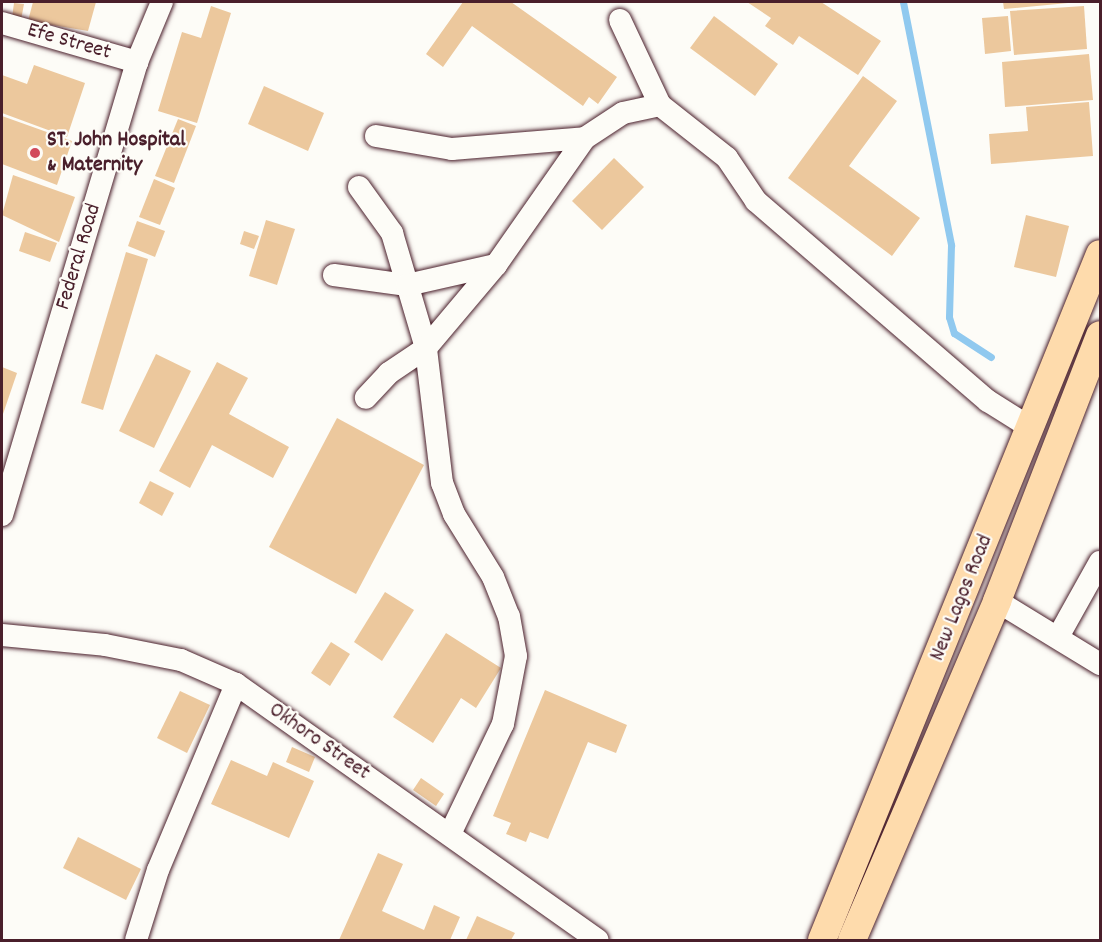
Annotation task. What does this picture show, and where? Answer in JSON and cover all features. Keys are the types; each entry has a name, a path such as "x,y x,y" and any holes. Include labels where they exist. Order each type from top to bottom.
{"main road":[{"name":"New Lagos Road","path":"822,940 1101,254"},
{"name":"New Lagos Road","path":"852,940 997,601 1101,335"}],"street":[{"name":"Federal Road","path":"2,515 137,62 162,2"},
{"path":"620,20 660,105 727,158 756,201 988,401 1031,428"},
{"name":"Efe Street","path":"2,23 137,62"},
{"path":"366,398 389,373 426,348 496,265 585,138 623,113 660,105"},
{"path":"376,136 452,149 585,138"},
{"path":"359,187 392,233 426,348 442,483 453,513 493,576 509,617 516,656 503,724 450,834"},
{"path":"334,275 407,285 496,265"},
{"path":"1058,637 1101,562"},
{"path":"997,601 1101,664"},
{"name":"Okhoro Street","path":"2,635 182,660 236,684 597,940"},
{"path":"136,940 158,870 236,684"}],"building":[{"path":"33,2 96,2 88,31 28,21"},
{"path":"463,2 511,2 617,77 598,104 589,97 583,106 472,26 443,67 426,54"},
{"path":"747,2 821,2 881,41 858,75 799,36 793,45 765,26 771,18"},
{"path":"1003,2 1068,2 1068,3 1004,9"},
{"path":"14,3 24,4 21,20 12,18"},
{"path":"211,6 231,13 197,123 158,111 182,32 201,38"},
{"path":"1084,6 1087,49 1014,55 1010,11"},
{"path":"714,16 778,64 755,96 690,48"},
{"path":"1008,16 1011,51 985,54 982,18"},
{"path":"1089,54 1093,100 1005,107 1002,62"},
{"path":"34,65 85,83 67,137 2,113 2,75 27,84"},
{"path":"863,76 897,101 849,166 920,218 892,256 788,178"},
{"path":"264,86 324,113 308,151 248,124"},
{"path":"1089,102 1093,156 991,164 989,134 1028,131 1026,107"},
{"name":"ST. John Hospital & Maternity","path":"2,116 72,141 57,185 2,164"},
{"path":"178,119 196,126 174,183 155,176"},
{"path":"614,158 644,187 602,230 572,201"},
{"path":"13,175 75,197 59,242 2,215"},
{"path":"154,179 175,188 160,225 139,217"},
{"path":"1026,215 1069,226 1056,277 1014,267"},
{"path":"266,220 295,229 277,285 249,276"},
{"path":"137,221 165,231 155,257 128,246"},
{"path":"244,231 259,236 254,249 240,244"},
{"path":"25,232 57,243 50,262 19,251"},
{"path":"126,252 148,259 103,410 81,403"},
{"path":"156,354 191,371 154,448 119,431"},
{"path":"217,362 248,378 229,414 289,447 273,478 212,445 190,488 159,471"},
{"path":"2,367 17,373 3,414 2,413"},
{"path":"337,418 424,465 356,594 269,547"},
{"path":"150,481 174,493 162,516 139,503"},
{"path":"385,592 414,610 382,661 354,642"},
{"path":"446,633 501,668 476,708 461,698 433,743 393,717"},
{"path":"331,642 350,654 330,686 311,673"},
{"path":"545,690 627,725 616,753 588,742 548,839 530,832 526,842 506,834 511,823 493,816"},
{"path":"180,691 210,705 187,753 157,738"},
{"path":"292,747 315,757 309,772 286,762"},
{"path":"231,760 267,776 273,762 314,781 289,838 211,804"},
{"path":"421,778 444,794 436,806 413,790"},
{"path":"78,837 141,869 126,900 63,868"},
{"path":"378,853 403,864 382,911 424,930 434,905 460,917 450,940 339,940"},
{"path":"477,916 515,933 511,940 466,940"}],"waterway":[{"path":"903,2 951,245 949,317 954,333 991,357"}],"place":[{"name":"ST. John Hospital & Maternity","path":"35,153"}]}
